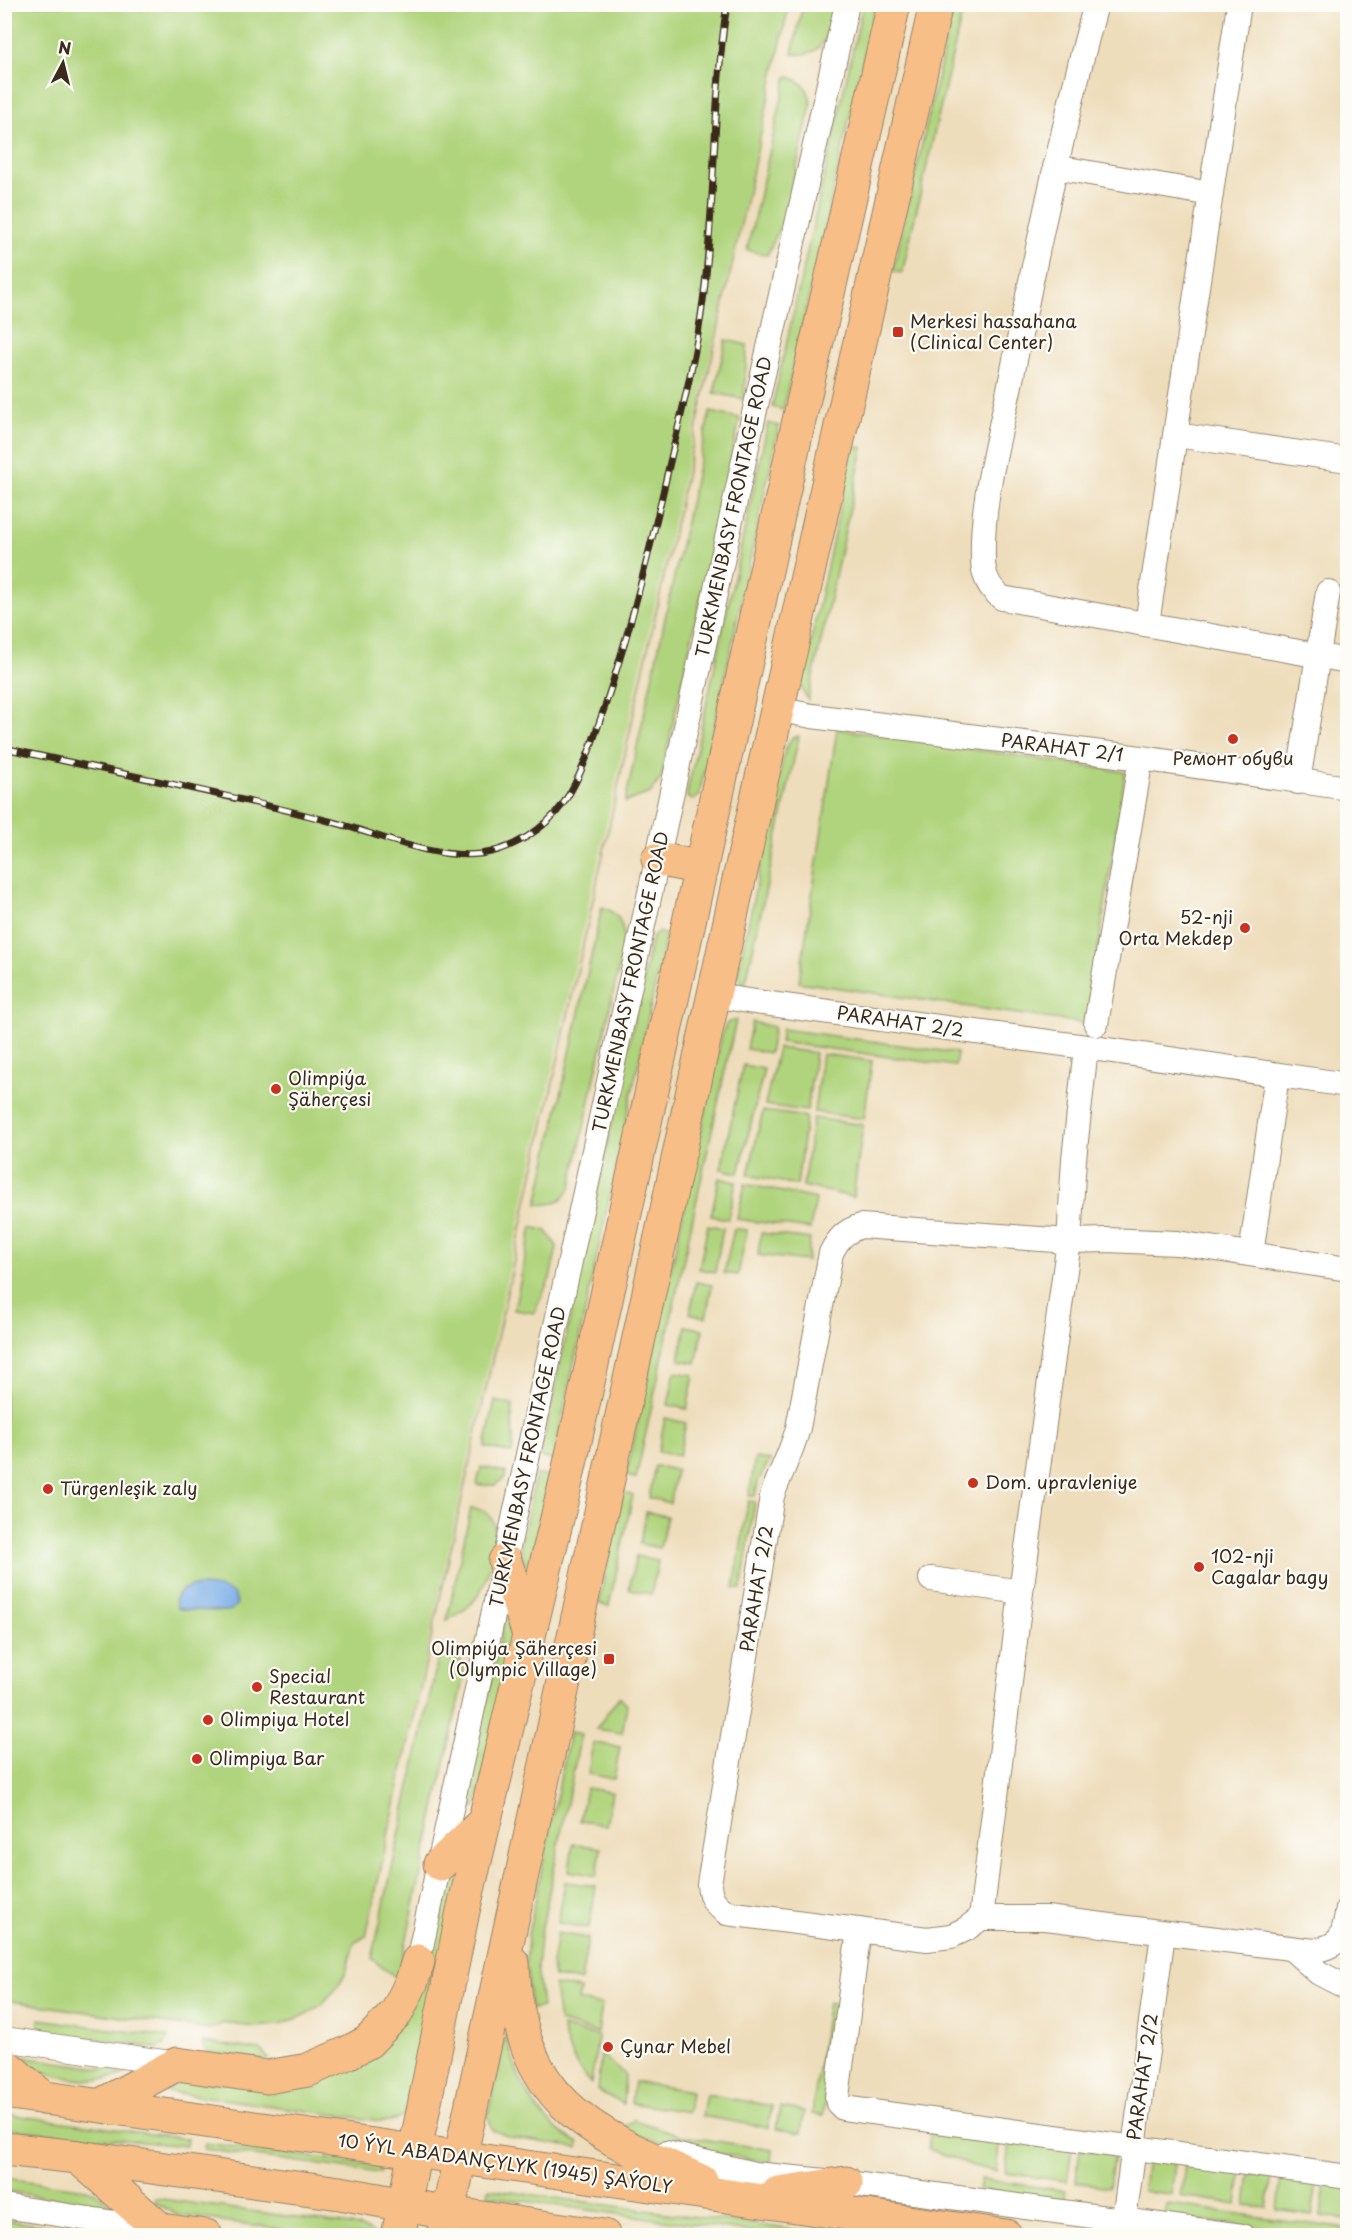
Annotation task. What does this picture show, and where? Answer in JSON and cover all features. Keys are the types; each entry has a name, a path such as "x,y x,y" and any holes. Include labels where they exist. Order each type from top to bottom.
{"main road":[{"path":"401,2220 463,1911 568,1473 793,447 894,4"},
{"path":"446,2224 776,709 936,4"},
{"path":"658,859 701,868"},
{"path":"506,1562 529,1635"},
{"path":"440,1864 484,1822"},
{"path":"512,1920 516,2009 526,2045 541,2076 555,2095 599,2131 650,2159 740,2198 846,2183"},
{"path":"101,2105 177,2064 267,2077 308,2070 326,2063 368,2042 384,2027 397,2012 412,1981 418,1961"},
{"path":"4,2064 44,2098"},
{"name":"10 ÝYL ABADANÇYLYK (1945) ŞAÝOLY","path":"4,2092 460,2155 740,2198 1006,2235"},
{"path":"4,2149 340,2193 401,2220 604,2235"},
{"path":"78,2157 160,2230 206,2235"}],"street":[{"name":"TURKMENBASY FRONTAGE ROAD","path":"418,1961 753,414 847,4"},
{"path":"1096,4 1069,103 1055,167 984,518 982,562 990,588 1002,598 1347,661"},
{"path":"1147,624 1239,4"},
{"path":"1055,167 1211,194"},
{"path":"1176,435 1347,460"},
{"path":"1298,782 1328,592"},
{"name":"PARAHAT 2/1","path":"776,709 812,716 1141,758 1347,788"},
{"path":"1096,1024 1141,758"},
{"name":"PARAHAT 2/2","path":"714,995 771,1005 1347,1085"},
{"path":"1086,1047 1074,1159 1069,1241 1021,1592 981,1918 1046,1918 1314,1951 1332,1947 1344,1933 1347,1908"},
{"path":"1251,1254 1277,1074"},
{"name":"PARAHAT 2/2","path":"981,1918 951,1936 927,1939 727,1913 716,1905 710,1896 709,1884 772,1496 798,1428 831,1253 838,1239 850,1230 861,1226 1069,1241 1178,1243 1347,1269"},
{"path":"931,1579 1021,1592"},
{"path":"859,1930 837,2097 838,2103 843,2108 1347,2177"},
{"name":"PARAHAT 2/2","path":"1124,2220 1163,1934"},
{"path":"1292,1949 1319,1973 1347,1988"},
{"path":"4,2039 177,2064"},
{"name":"10 ÝYL ABADANÇYLYK (1945) ŞAÝOLY","path":"599,2131 681,2158 754,2174 846,2183 1242,2235"},
{"path":"4,2206 160,2230"}],"green space":[{"name":"Olimpiýa Şäherçesi","path":"4,5 789,5 574,969 366,1936 354,1943 346,1973 322,2004 308,2014 280,2025 254,2027 223,2023 211,2030 5,2000"},
{"path":"803,5 834,5 827,33 819,47 812,52 792,54"},
{"path":"863,5 875,5 783,410 772,407"},
{"path":"954,5 964,5 902,273 893,271"},
{"path":"787,76 804,86 809,94 811,105 784,219 767,255 747,250"},
{"path":"726,340 747,345 744,399 714,393"},
{"path":"710,412 740,418 661,778 650,793 625,802"},
{"path":"768,423 779,426 699,796 693,800 687,797 687,793"},
{"path":"853,446 863,448 808,700 802,690 802,682"},
{"path":"837,729 1125,772 1087,1024 799,982"},
{"path":"799,736 745,986 739,979 738,971 785,749 792,738"},
{"path":"602,907 613,913 620,921 624,943 571,1187 557,1202 537,1204"},
{"path":"658,932 665,935 665,939 553,1460 540,1457 652,937"},
{"path":"736,1020 636,1478 626,1476 723,1031 727,1023"},
{"path":"752,1022 774,1027 769,1053 746,1049"},
{"path":"782,1029 957,1053 955,1066 780,1042"},
{"path":"778,1048 815,1053 807,1111 765,1105"},
{"path":"822,1054 872,1061 864,1119 814,1112"},
{"path":"743,1065 764,1069 739,1173 721,1169"},
{"path":"763,1111 806,1117 797,1185 748,1175"},
{"path":"813,1118 863,1125 853,1197 803,1186"},
{"path":"719,1178 736,1182 728,1219 711,1216"},
{"path":"745,1184 816,1199 810,1229 737,1219"},
{"path":"708,1225 723,1228 715,1272 699,1269"},
{"path":"532,1227 547,1231 557,1247 550,1278 534,1313 514,1310"},
{"path":"734,1229 747,1230 738,1275 724,1273"},
{"path":"761,1233 810,1239 807,1261 758,1255"},
{"path":"696,1282 712,1285 706,1317 690,1314"},
{"path":"686,1326 703,1330 696,1363 679,1360"},
{"path":"675,1372 694,1375 687,1409 668,1405"},
{"path":"495,1401 513,1405 512,1453 485,1447"},
{"path":"665,1418 686,1423 679,1456 658,1452"},
{"path":"755,1458 770,1460 758,1481 755,1496 749,1496"},
{"path":"655,1466 676,1470 670,1503 649,1498"},
{"path":"481,1467 506,1472 505,1477 495,1485 477,1485"},
{"path":"536,1474 549,1477 529,1570 526,1569 521,1546"},
{"path":"623,1493 633,1495 609,1606 599,1603"},
{"path":"748,1501 755,1502 741,1589 734,1588"},
{"path":"471,1508 484,1511 493,1521 495,1531 493,1556 486,1580 477,1597 464,1610 447,1620"},
{"path":"646,1512 667,1516 660,1548 640,1544"},
{"path":"636,1556 658,1561 651,1594 629,1589"},
{"path":"505,1617 508,1619 511,1644 476,1806 460,1823"},
{"path":"450,1655 461,1662 464,1675 398,1979 372,1959 438,1659"},
{"path":"619,1697 627,1705 622,1733 596,1729"},
{"path":"570,1732 581,1734 540,1937 537,1967 542,2007 531,2009 526,1966 528,1935"},
{"path":"593,1743 620,1747 614,1779 588,1774"},
{"path":"586,1788 612,1792 606,1825 580,1821"},
{"path":"573,1844 601,1848 597,1876 569,1871"},
{"path":"464,1865 408,2111 402,2117 381,2121 164,2091 186,2082 313,2083 430,1965 447,1890"},
{"path":"565,1882 596,1886 589,1928 558,1923"},
{"path":"557,1933 588,1938 581,1981 554,1977 552,1965"},
{"path":"554,1985 580,1989 578,2001 602,2005 598,2033 559,2022"},
{"path":"828,2002 839,2004 823,2116 812,2114"},
{"path":"39,2019 168,2037 164,2045 157,2048 48,2033 39,2027"},
{"path":"562,2027 598,2036 591,2084 573,2058"},
{"path":"506,2033 515,2066 530,2097 551,2124 579,2143 578,2148 510,2137 492,2130 488,2115"},
{"path":"202,2042 260,2050 269,2059 206,2052"},
{"path":"601,2054 625,2075 623,2104 597,2090"},
{"path":"21,2057 127,2072 102,2079 73,2079 33,2067"},
{"path":"634,2082 691,2091 688,2112 631,2103"},
{"path":"706,2094 772,2106 768,2128 702,2116"},
{"path":"780,2107 804,2111 801,2133 776,2129"},
{"path":"5,2114 187,2139 186,2146 5,2129"},
{"path":"634,2120 683,2136 772,2150 771,2162 680,2148 619,2130"},
{"path":"931,2129 1000,2138 996,2171 973,2166 928,2149"},
{"path":"1010,2139 1072,2148 1067,2181 1005,2173"},
{"path":"205,2143 380,2166 380,2173 204,2149"},
{"path":"1080,2149 1114,2154 1109,2187 1076,2182"},
{"path":"1147,2158 1175,2163 1171,2195 1143,2192"},
{"path":"1185,2164 1241,2171 1237,2204 1181,2196"},
{"path":"1250,2173 1272,2176 1267,2208 1246,2206"},
{"path":"1281,2177 1317,2182 1312,2215 1277,2210"},
{"path":"5,2178 86,2189 95,2192 112,2207 5,2191"},
{"path":"981,2179 1066,2191 1064,2202 979,2190"},
{"path":"1325,2183 1347,2186 1347,2219 1321,2216"},
{"path":"489,2189 832,2235 773,2235 488,2196"},
{"path":"155,2198 350,2225 371,2231 376,2235 300,2235 275,2228 177,2215 155,2202"},
{"path":"1167,2204 1347,2229 1347,2235 1312,2235 1165,2216"},
{"path":"5,2220 107,2235 24,2236 5,2233"}],"water":[{"path":"192,1586 209,1586 225,1590 235,1595 237,1604 231,1610 226,1611 177,1608 178,1593"}],"railway":[{"path":"4,748 289,811 442,853 480,854 504,848 527,837 556,813 570,793 582,769 614,679 658,516 691,372 700,325 707,264 719,78 727,4"}],"place":[{"name":"Merkesi hassahana (Clinical Center)","path":"898,332"},
{"name":"Ремонт обуви","path":"1233,739"},
{"name":"52-nji Orta Mekdep","path":"1245,928"},
{"name":"Olimpiýa Şäherçesi","path":"276,1089"},
{"name":"Dom. upravleniye","path":"973,1483"},
{"name":"Türgenleşik zaly","path":"48,1489"},
{"name":"102-nji Cagalar bagy","path":"1199,1567"},
{"name":"Olimpiýa Şäherçesi (Olympic Village)","path":"609,1659"},
{"name":"Special Restaurant","path":"257,1687"},
{"name":"Olimpiya Hotel","path":"208,1720"},
{"name":"Olimpiya Bar","path":"197,1759"},
{"name":"Çynar Mebel","path":"608,2047"}]}
